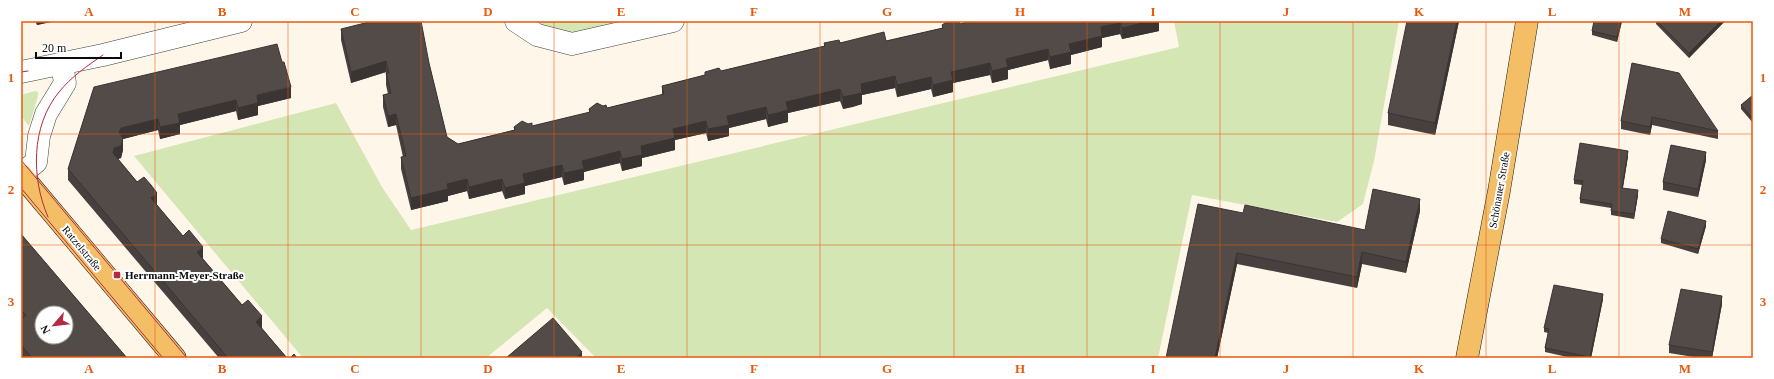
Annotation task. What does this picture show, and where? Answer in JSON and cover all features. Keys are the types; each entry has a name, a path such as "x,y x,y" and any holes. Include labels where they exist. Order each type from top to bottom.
{"main road":[{"name":"Schönauer Straße","path":"1467,358 1499,191 1527,21"},
{"name":"Ratzelstraße","path":"21,174 174,358"}],"street":[{"path":"25,72 241,21"},
{"path":"516,21 537,35 572,44 674,21"},
{"path":"21,174 36,162 39,136 46,114 65,83 62,64"}],"green space":[{"path":"516,21 673,21 572,44"},
{"path":"1174,21 1399,21 1374,161 1363,204 1337,222 1192,195 1158,358 596,358 547,308 486,358 303,358 134,156 336,103 382,187 411,230 1179,47"},
{"path":"35,91 38,92 38,96 29,126 21,116 21,95"}],"building":[{"path":"373,21 421,21 429,63 447,137 458,144 515,130 514,127 522,121 528,124 532,123 532,126 590,112 589,109 597,103 603,106 606,105 607,108 664,94 662,86 705,75 705,72 719,68 721,71 825,46 824,43 839,40 840,43 884,32 886,41 943,28 942,25 948,21 959,21 960,24 972,21 1150,21 1122,28 1120,23 1101,27 1102,36 1069,44 1071,52 1050,57 1048,49 1006,59 1008,67 992,71 990,63 951,72 953,80 933,85 931,77 897,85 895,76 861,84 862,93 843,97 840,89 786,102 788,110 778,113 768,115 766,107 727,116 729,125 708,129 706,121 673,129 675,138 641,146 642,155 622,159 620,151 582,161 584,169 564,173 562,165 523,174 525,183 505,188 502,179 469,187 467,179 447,184 448,189 411,198 401,157 406,156 396,114 388,116 383,95 391,93 386,73 389,73 386,61 351,72 341,29"},
{"path":"1407,21 1457,21 1435,123 1388,113"},
{"path":"1594,21 1621,21 1617,37 1592,31"},
{"path":"1657,21 1721,21 1689,53"},
{"path":"277,44 291,87 257,95 258,103 238,108 236,100 178,114 180,123 160,127 158,119 121,128 119,132 123,138 121,146 114,148 113,153 137,182 144,177 151,185 157,193 151,198 183,236 189,230 203,247 197,252 242,305 248,300 262,316 256,322 287,358 228,358 68,169 94,87"},
{"path":"1632,63 1679,73 1718,131 1652,117 1650,127 1621,121"},
{"path":"1753,95 1753,119 1741,105"},
{"path":"1580,143 1628,151 1622,188 1638,190 1634,214 1611,211 1612,204 1580,199 1583,181 1574,180"},
{"path":"1671,145 1706,152 1698,189 1663,182"},
{"path":"1373,189 1420,199 1406,262 1362,252 1357,277 1237,253 1215,358 1166,358 1198,204 1243,213 1245,205 1365,230"},
{"path":"1668,211 1706,221 1698,249 1661,239"},
{"path":"21,234 127,358 32,358 21,345 21,319 26,315 21,310"},
{"path":"1554,285 1603,294 1590,357 1545,348 1549,329 1544,328"},
{"path":"1681,289 1722,296 1712,352 1669,345"},
{"path":"553,318 582,352 575,358 506,358"},
{"path":"294,354 297,358 290,358"}],"tram line":[{"path":"48,217 42,202 37,169 39,136 43,120 59,92 69,81 103,55"},
{"path":"21,72 28,71"},
{"path":"21,160 187,358"},
{"path":"21,188 163,358"}],"place":[{"name":"Herrmann-Meyer-Straße","path":"117,275"}]}
